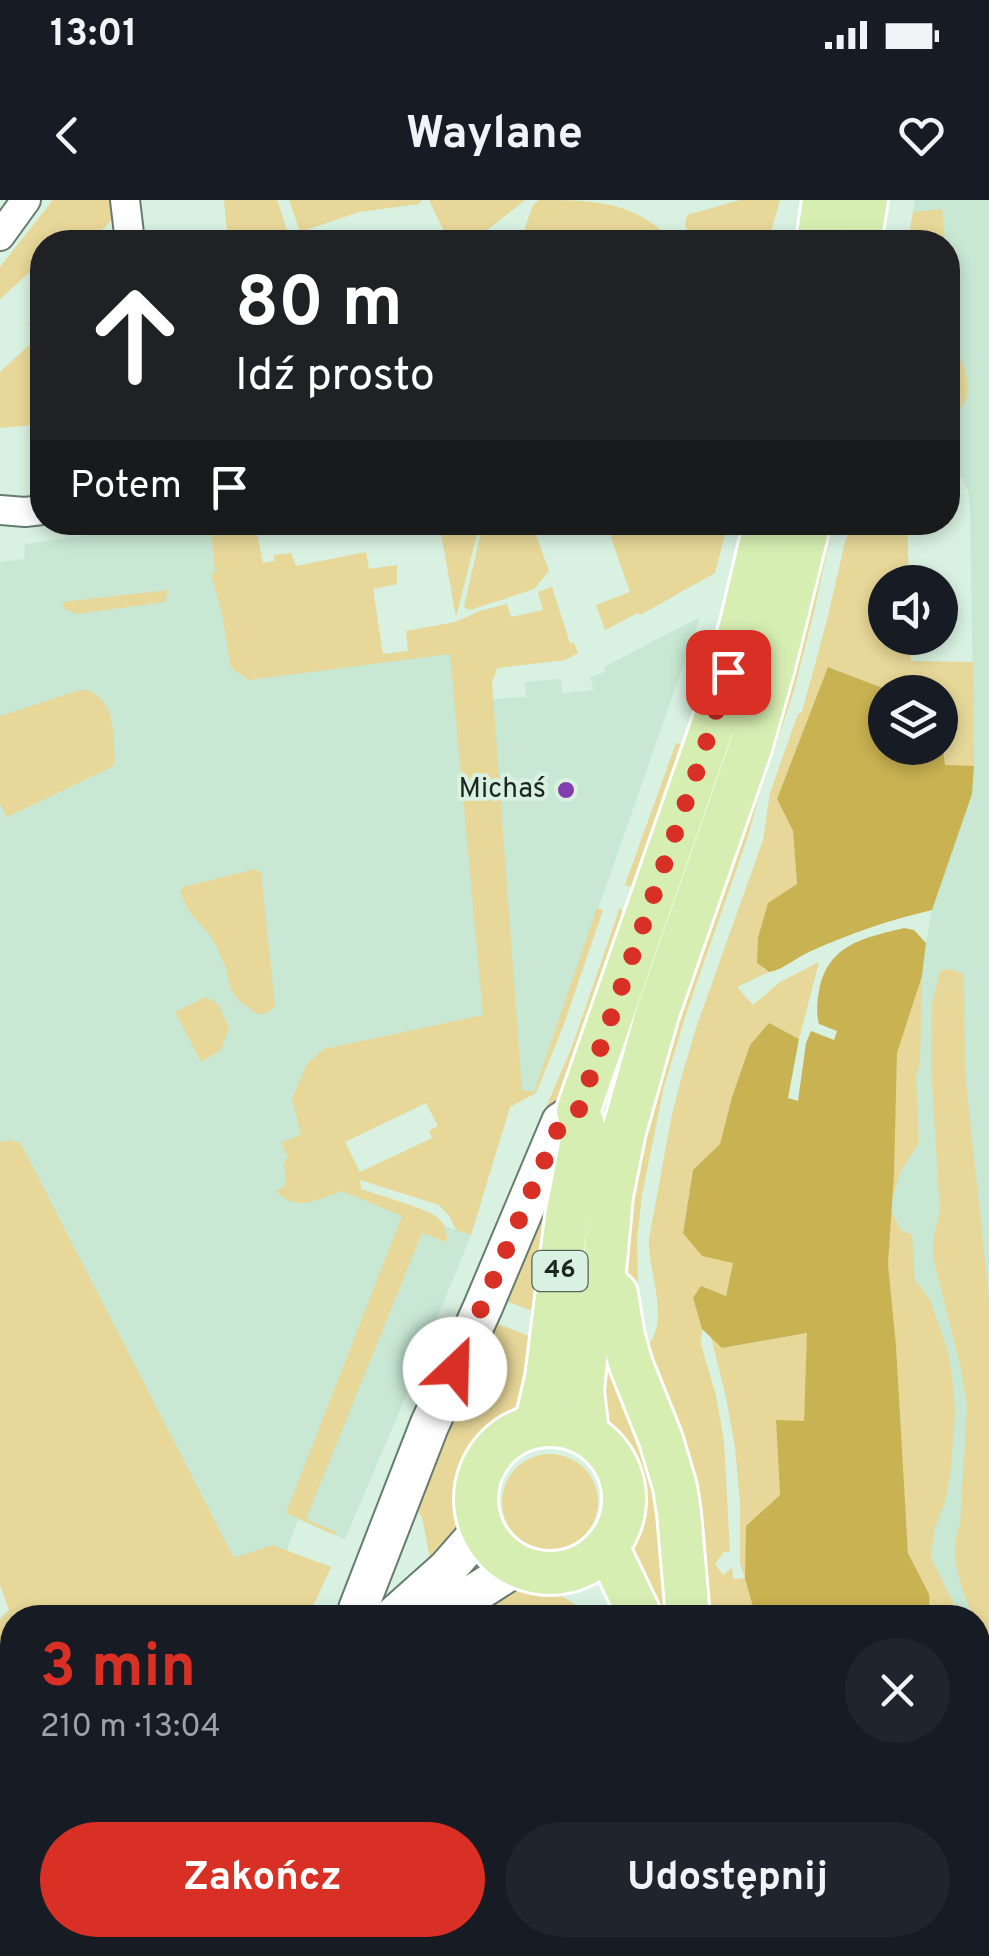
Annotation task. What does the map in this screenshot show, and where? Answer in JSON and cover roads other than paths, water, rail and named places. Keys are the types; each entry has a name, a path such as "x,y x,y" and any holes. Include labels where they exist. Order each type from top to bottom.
{"main road":[{"path":"820,230 824,200"},
{"path":"862,230 866,200"},
{"name":"46","path":"530,1428 538,1417 547,1378 567,1217 584,1129 578,1112 715,719 763,535"},
{"name":"46","path":"588,1434 582,1390 591,1297 604,1282 611,1195 624,1131 646,1048 750,748 806,535"},
{"path":"360,1605 430,1426 561,1122 578,1112"},
{"path":"604,1282 616,1294 631,1365 675,1487 687,1605"},
{"path":"565,1426 588,1434 614,1460 623,1484 621,1523 607,1548 584,1566 542,1573 517,1566 496,1550 482,1529 476,1504 483,1467 498,1447 530,1428 565,1426"},
{"path":"406,1605 482,1529"},
{"path":"607,1548 635,1605"},
{"path":"461,1605 517,1566"},
{"path":"570,1571 599,1605"}],"street":[{"path":"0,236 26,200"},
{"path":"125,200 129,230"},
{"path":"0,510 30,511"}],"place":[{"name":"Michaś","path":"566,790"}]}
